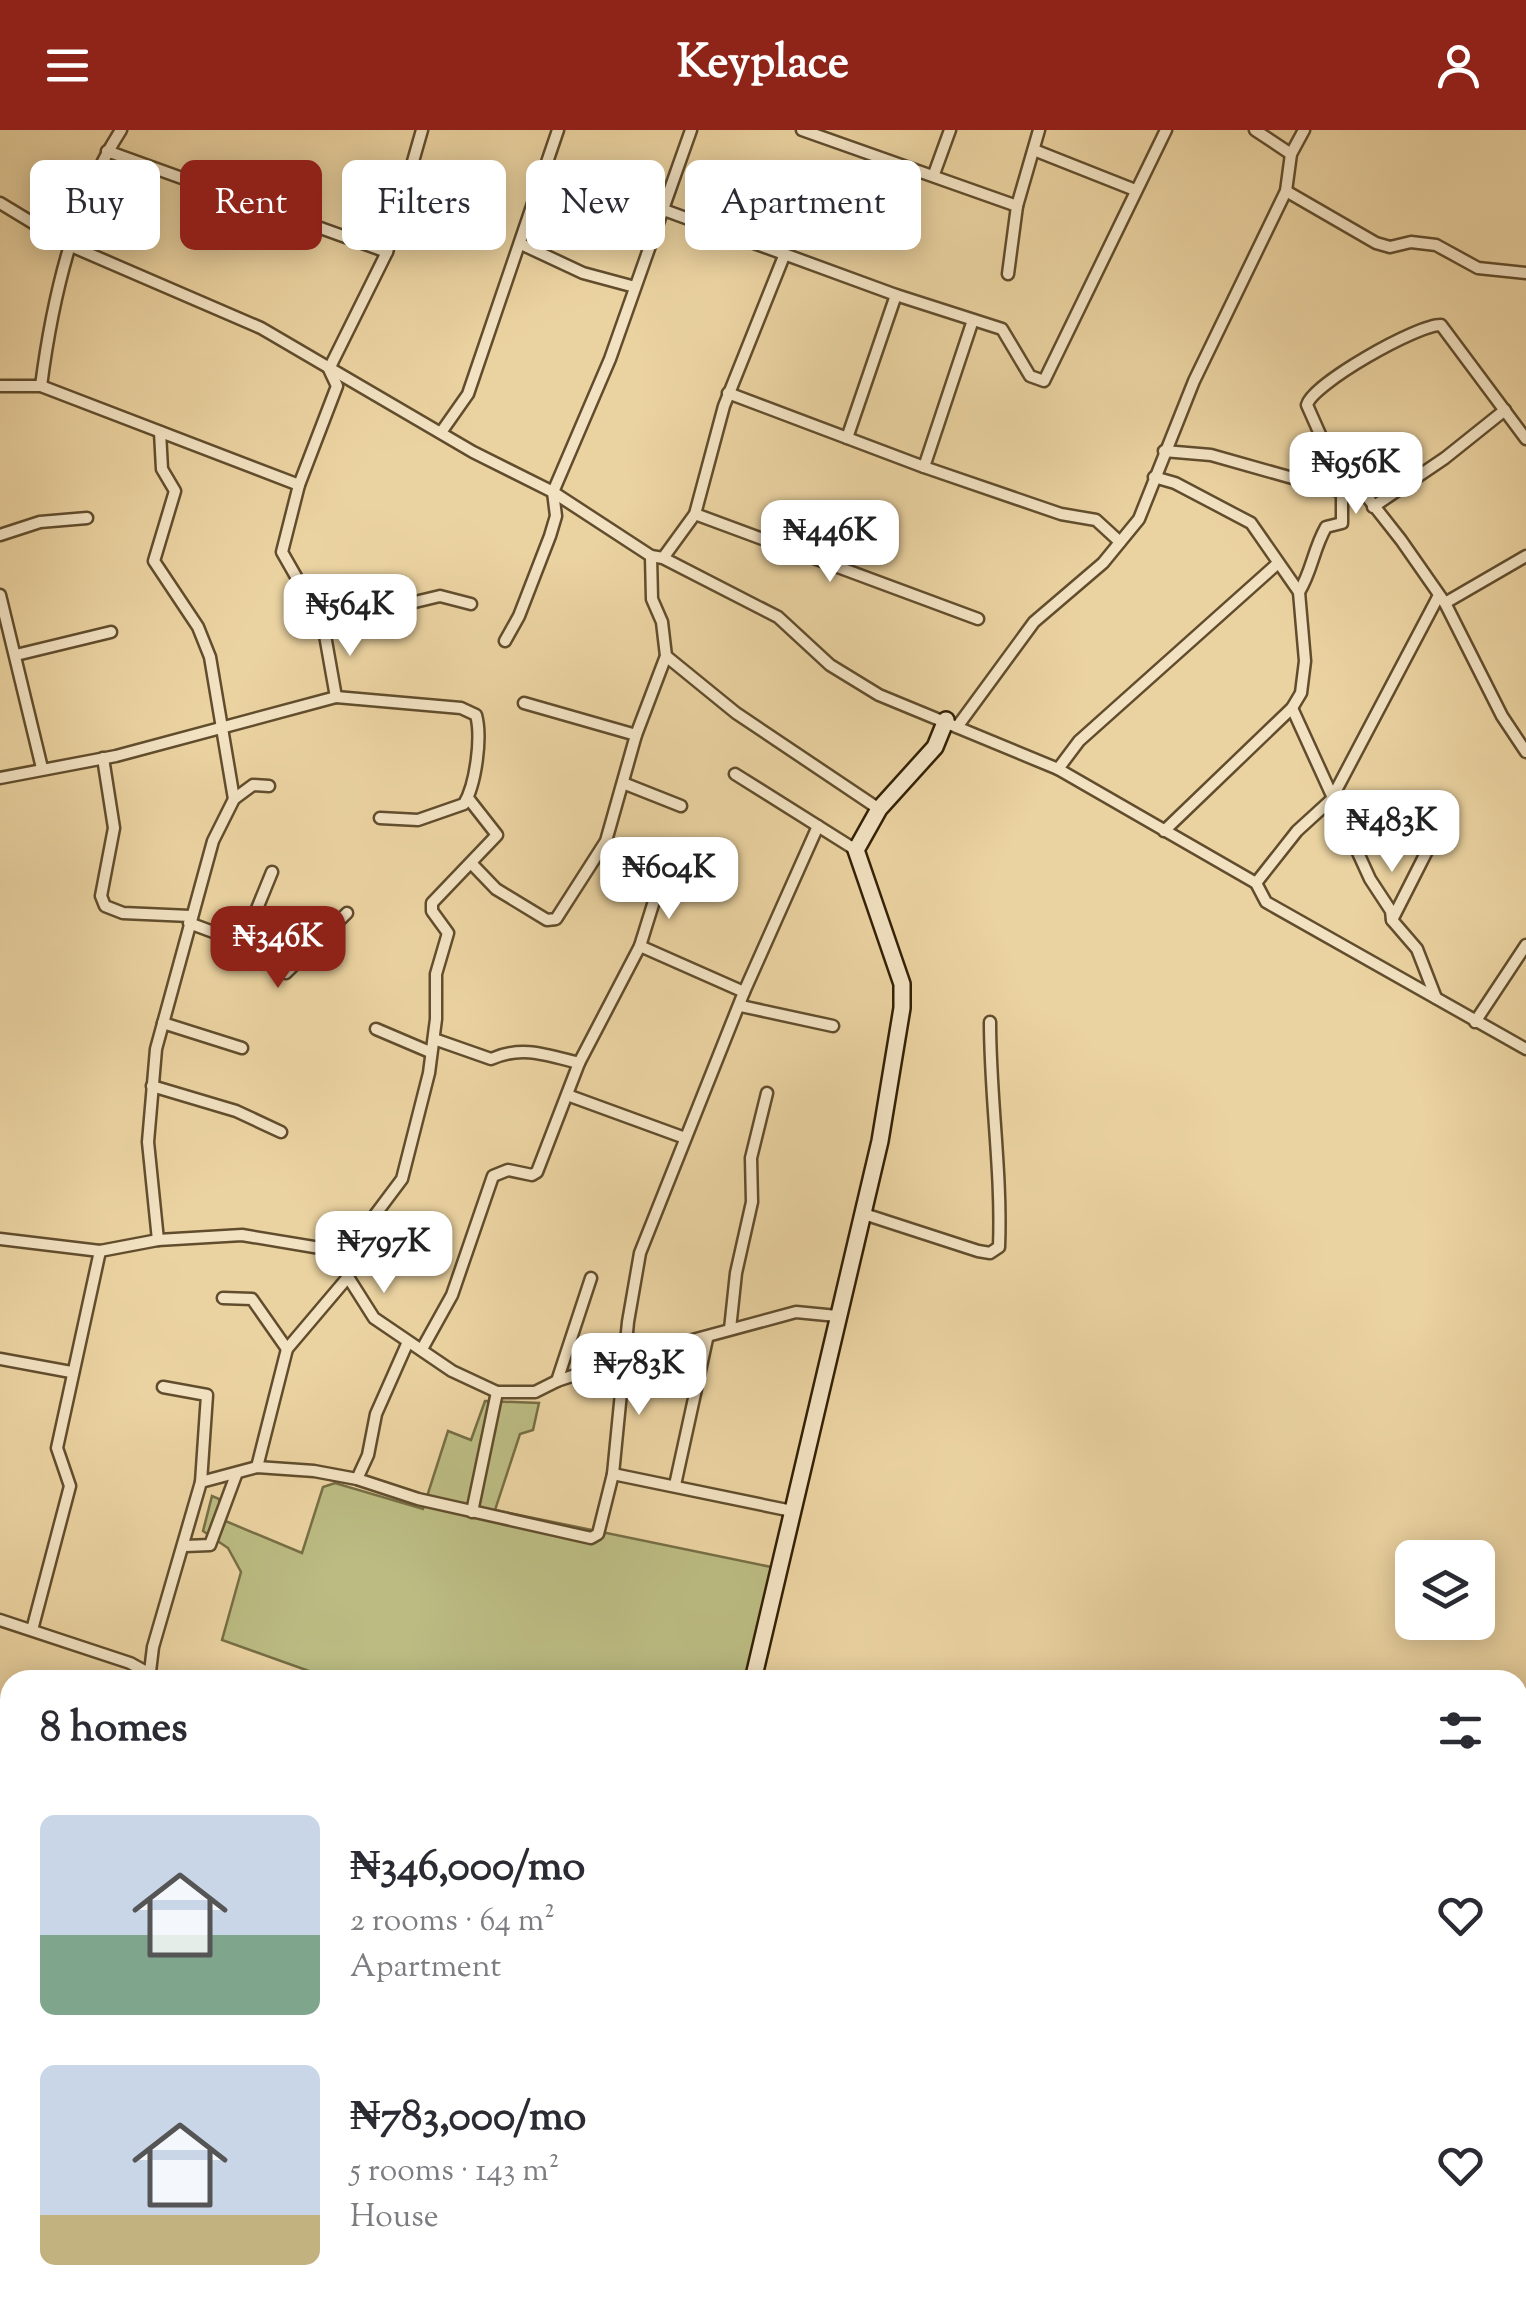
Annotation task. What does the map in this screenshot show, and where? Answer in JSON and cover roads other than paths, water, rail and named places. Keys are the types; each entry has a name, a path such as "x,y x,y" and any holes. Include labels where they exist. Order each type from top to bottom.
{"street":[{"path":"104,160 121,130"},
{"path":"336,696 323,624 282,552 299,485 337,386 330,369 387,252 422,130"},
{"path":"442,431 468,394 558,130"},
{"path":"665,207 691,130"},
{"path":"802,130 817,132 1017,206"},
{"path":"934,174 950,130"},
{"path":"1008,274 1017,206 1038,130"},
{"path":"665,210 784,256 1002,328 1030,376 1044,381 1166,130"},
{"path":"1255,130 1291,154"},
{"path":"856,850 879,809 925,760 1034,622 1102,564 1139,519 1164,450 1286,191 1291,154 1304,130"},
{"path":"1034,150 1135,190"},
{"path":"108,151 387,252"},
{"path":"1286,191 1376,243 1390,247 1411,242 1436,244 1478,268 1526,273"},
{"path":"0,203 30,221"},
{"path":"521,244 584,273 635,287"},
{"path":"41,386 51,310 69,250"},
{"path":"79,250 261,328 532,485 554,492 657,557 778,617 830,664 879,695 1058,768 1256,883 1266,902 1526,1049"},
{"path":"505,641 519,616 556,516 554,492 610,359 649,250"},
{"path":"470,863 496,889 537,916 556,919 606,841 636,735 666,656 662,622 652,599 657,557 695,514 728,393 784,256"},
{"path":"847,438 896,295"},
{"path":"924,467 973,320"},
{"path":"1526,438 1441,326 1424,329 1349,368 1315,392 1307,405 1323,441 1401,540 1441,600 1502,716 1526,752"},
{"path":"0,386 41,386 299,485"},
{"path":"728,393 924,467 1061,514 1096,520 1120,542"},
{"path":"1373,506 1505,410"},
{"path":"160,432 162,469 175,491 154,561 198,626 210,658 234,800"},
{"path":"1164,450 1210,455 1342,492 1362,490"},
{"path":"1154,478 1176,483 1250,524 1274,552 1277,564 1299,592 1305,661 1300,693 1292,708 1164,831"},
{"path":"1299,592 1312,572 1310,556 1326,527 1342,524 1342,492"},
{"path":"695,514 978,620"},
{"path":"0,536 40,522 87,518"},
{"path":"1256,883 1297,831 1332,800 1441,600 1526,556"},
{"path":"1058,768 1079,740 1277,564"},
{"path":"0,596 42,768"},
{"path":"323,624 440,596 471,604"},
{"path":"16,654 111,632"},
{"path":"666,656 736,713 879,809"},
{"path":"0,778 103,758 336,696 472,712 479,725 468,798 450,810 418,820 380,818"},
{"path":"524,703 636,735"},
{"path":"1292,708 1370,879 1392,911 1392,920 1416,949 1436,999"},
{"path":"103,758 114,828 102,896 104,906 123,913 189,919 243,944 286,973 347,913"},
{"path":"735,774 856,850 896,964 902,996 888,1103 754,1670"},
{"path":"624,784 681,806"},
{"path":"158,1240 148,1142 152,1086 163,1024 213,841 234,800 254,786 269,786"},
{"path":"342,1259 402,1179 434,1039 436,974 448,933 431,907 498,832 468,798"},
{"path":"201,1482 257,1467 357,1479 472,1512 591,1538 598,1534 613,1474 640,1253 744,992 818,826"},
{"path":"1392,920 1428,849"},
{"path":"243,944 272,872"},
{"path":"422,1349 452,1295 493,1176 508,1170 532,1176 537,1172 570,1096 579,1063 640,946 660,885"},
{"path":"1475,1022 1526,945"},
{"path":"640,946 744,992"},
{"path":"741,1006 834,1026"},
{"path":"860,1213 978,1251 990,1253 999,1247 1001,1200 990,1096 990,1022"},
{"path":"163,1024 242,1048"},
{"path":"376,1029 430,1052"},
{"path":"434,1039 490,1058 510,1050 530,1050 579,1063"},
{"path":"152,1086 236,1111 282,1132"},
{"path":"730,1329 736,1273 752,1202 751,1158 767,1093"},
{"path":"570,1096 685,1138"},
{"path":"0,1238 100,1251 158,1240 242,1235 326,1249 342,1259 348,1277 374,1318 407,1344 422,1349 472,1382 498,1392 536,1392 626,1358 796,1312 837,1316"},
{"path":"32,1630 70,1486 57,1448 100,1251"},
{"path":"257,1467 287,1349 348,1277"},
{"path":"557,1381 592,1278"},
{"path":"223,1298 252,1298 287,1349"},
{"path":"675,1485 707,1338"},
{"path":"357,1479 368,1455 376,1414 407,1344"},
{"path":"0,1360 72,1372"},
{"path":"150,1670 201,1482 207,1395 163,1386"},
{"path":"472,1512 498,1392"},
{"path":"613,1474 792,1511"},
{"path":"185,1546 210,1545 225,1515 236,1475"},
{"path":"0,1620 130,1663 140,1670"}]}
